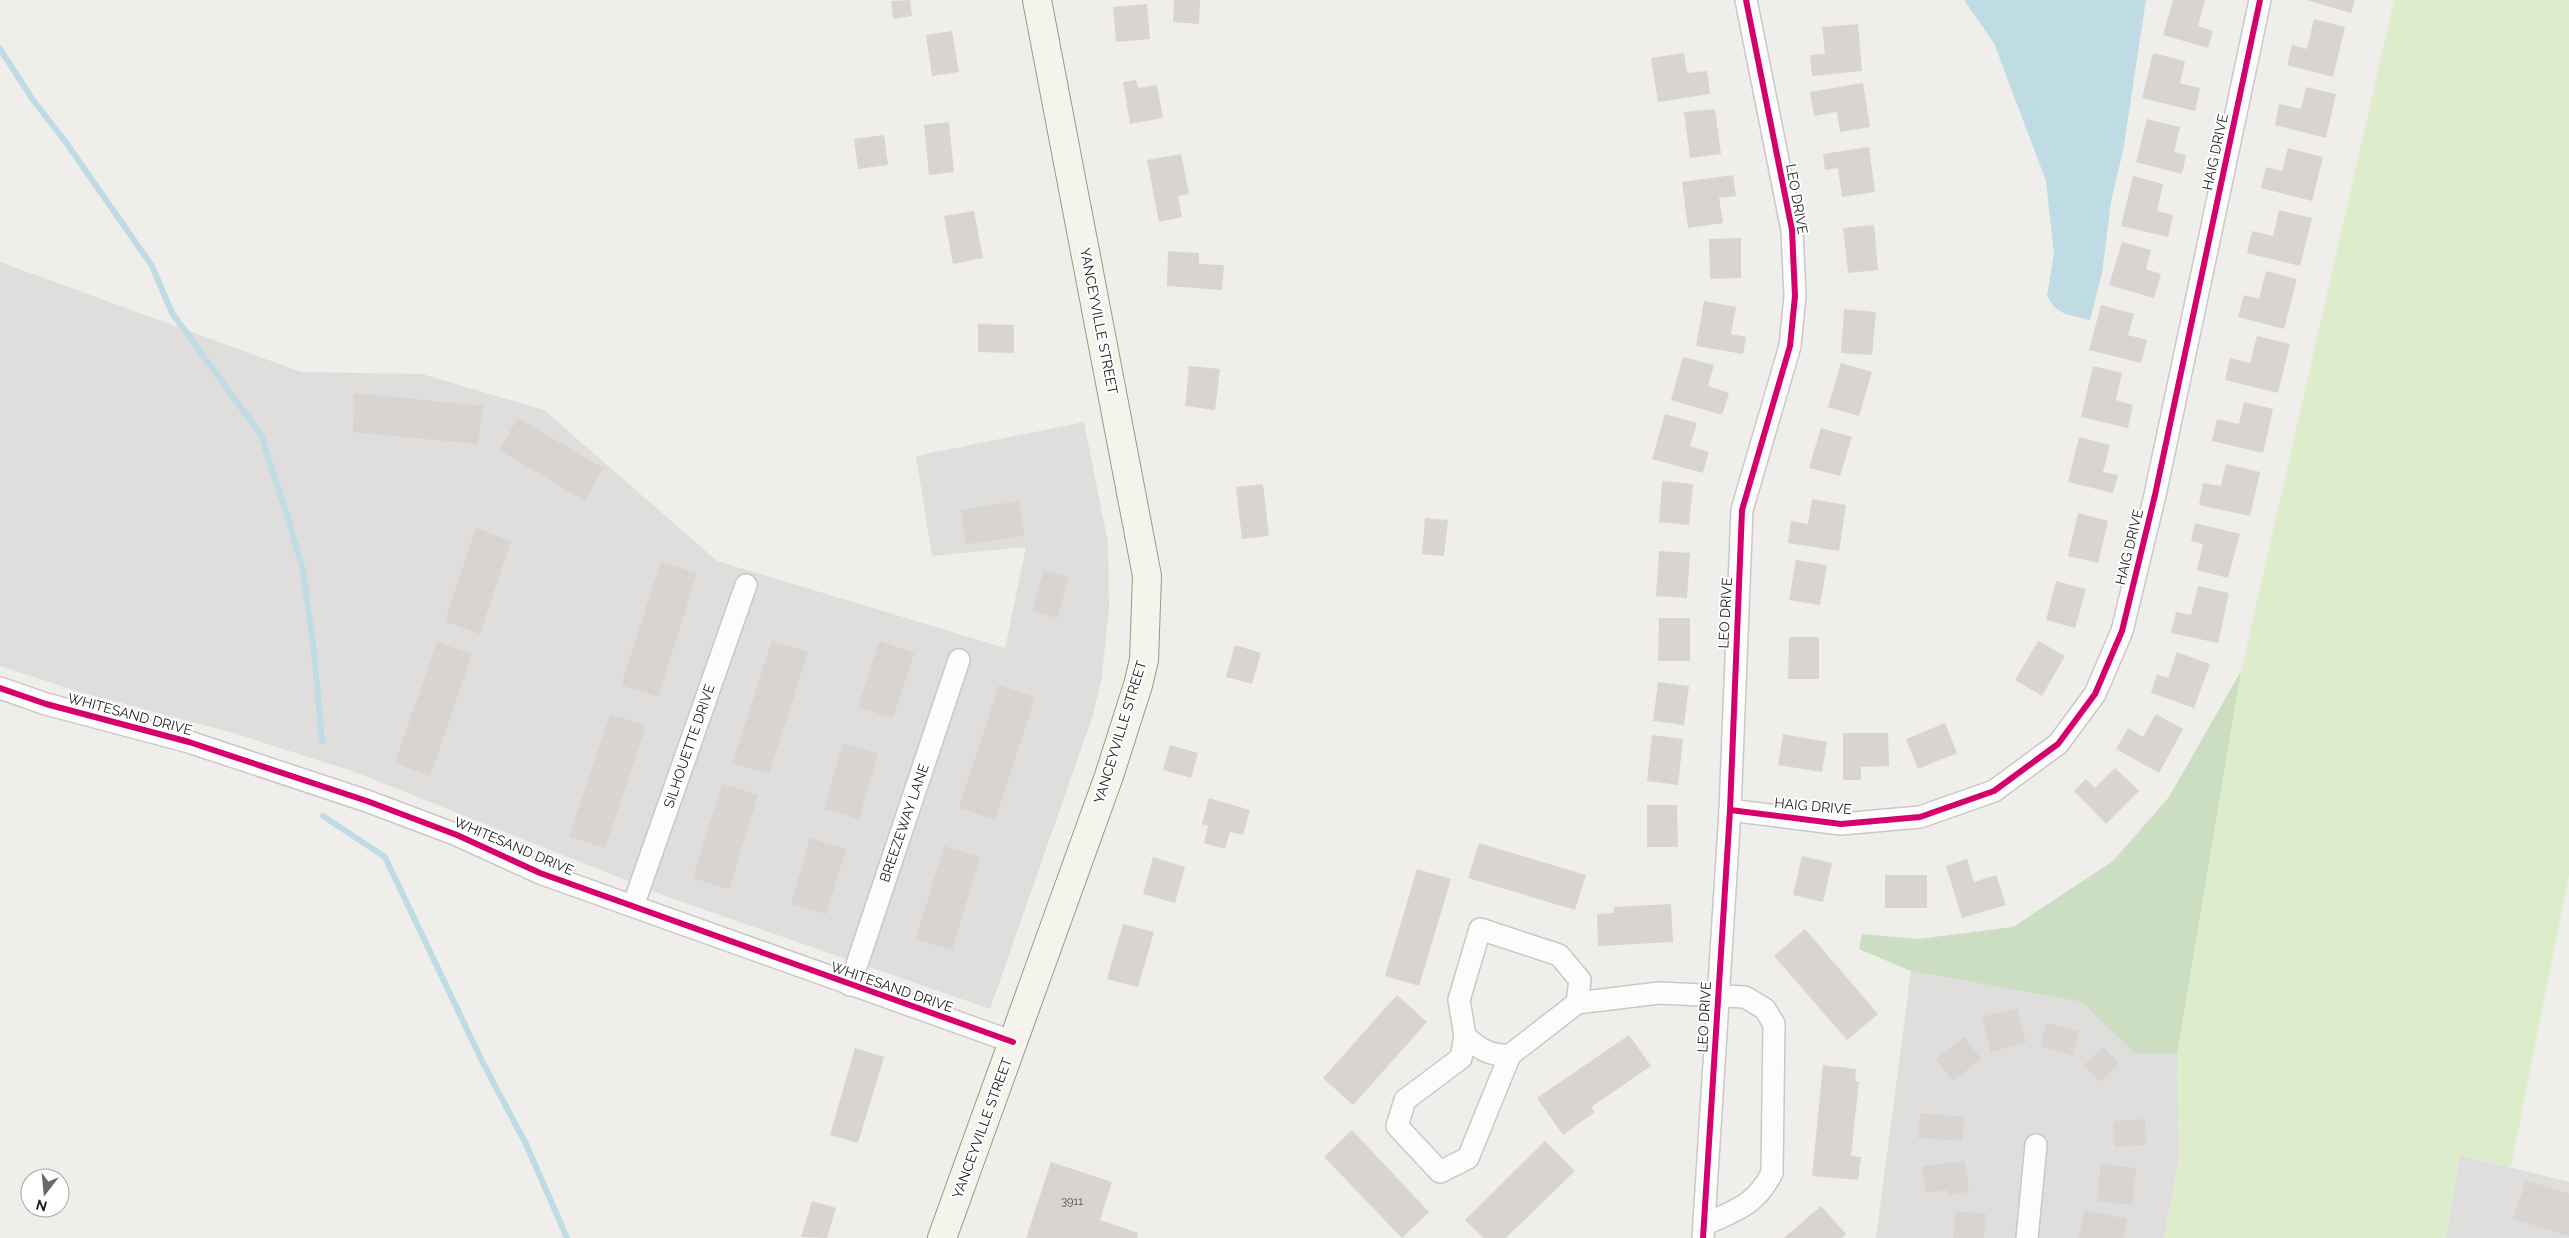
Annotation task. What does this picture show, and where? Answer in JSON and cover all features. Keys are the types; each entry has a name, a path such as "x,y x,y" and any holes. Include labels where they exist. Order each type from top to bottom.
{"main road":[{"name":"YANCEYVILLE STREET","path":"942,1238 1109,776 1144,660 1147,576 1037,0"}],"street":[{"name":"LEO DRIVE","path":"1704,1231 1730,810 1742,510 1790,346 1795,296 1792,230 1746,0"},
{"name":"HAIG DRIVE","path":"1730,810 1841,824 1920,817 1994,791 2058,744 2095,694 2122,631 2153,504 2260,0"},
{"name":"SILHOUETTE DRIVE","path":"633,906 746,585"},
{"name":"BREEZEWAY LANE","path":"850,986 959,660"},
{"name":"WHITESAND DRIVE","path":"0,688 46,704 189,742 367,801 457,835 540,873 850,986 1013,1042"},
{"path":"1577,1003 1580,980 1559,955 1480,930 1459,1000 1465,1036 1461,1058 1405,1100 1397,1126 1440,1172 1468,1158 1510,1055 1577,1003 1659,993 1745,997 1765,1009 1774,1024 1772,1173 1762,1191 1748,1204 1704,1231"},
{"path":"1465,1036 1479,1050 1495,1056 1510,1055"},
{"path":"2027,1238 2036,1146"}],"shaded area":[{"path":"0,262 301,372 422,374 544,410 717,561 1005,648 1026,547 932,556 916,456 1084,422 1108,543 1109,607 1102,677 1093,715 990,1009 668,897 352,771 230,732 73,690 0,666"},
{"path":"1911,971 2082,1002 2135,1054 2177,1054 2179,1159 2164,1238 1876,1238"},
{"path":"2460,1155 2569,1182 2569,1238 2446,1238"},
{"path":"2463,1164 2500,1173 2492,1223 2479,1221 2474,1225 2473,1238 2451,1238"}],"green space":[{"path":"2394,0 2569,0 2569,875 2511,1167 2460,1155 2446,1238 2164,1238 2179,1159 2177,1054 2241,671"},
{"path":"2241,671 2177,1054 2135,1054 2082,1002 1911,971 1859,949 1862,934 1918,939 2013,927 2113,861 2169,797"}],"water":[{"path":"1964,0 2146,0 2123,151 2111,201 2102,273 2090,320 2065,314 2054,307 2047,296 2054,254 2046,181 1994,43"}],"building":[{"path":"910,0 912,16 893,19 891,1"},
{"path":"1174,0 1200,0 1199,24 1173,22"},
{"path":"2173,0 2205,0 2198,26 2213,31 2208,48 2163,35"},
{"path":"2306,0 2355,0 2351,13"},
{"path":"1147,4 1150,39 1116,42 1113,7"},
{"path":"2314,19 2345,27 2333,77 2287,65 2292,45 2307,49"},
{"path":"1858,24 1862,71 1812,76 1810,55 1825,54 1822,27"},
{"path":"952,31 959,72 932,76 926,35"},
{"path":"1684,53 1687,73 1707,71 1710,94 1658,102 1651,58"},
{"path":"2153,53 2185,61 2180,83 2200,88 2195,111 2142,98"},
{"path":"1136,80 1138,88 1157,85 1163,118 1130,124 1123,82"},
{"path":"1863,83 1870,127 1840,132 1837,112 1814,116 1810,92"},
{"path":"2306,87 2336,94 2326,138 2275,125 2279,104 2301,109"},
{"path":"1715,109 1721,154 1690,158 1684,112"},
{"path":"2147,119 2180,127 2174,152 2186,155 2182,174 2136,162"},
{"path":"949,122 954,172 929,175 924,125"},
{"path":"884,135 888,165 858,169 854,139"},
{"path":"1869,147 1875,192 1842,197 1838,168 1825,170 1823,154"},
{"path":"2288,148 2323,157 2312,201 2261,188 2266,167 2282,171"},
{"path":"1181,154 1189,194 1178,196 1182,217 1159,222 1147,160"},
{"path":"1733,175 1736,196 1719,198 1723,223 1688,228 1682,182"},
{"path":"2133,176 2163,184 2157,211 2173,215 2168,237 2121,226"},
{"path":"2279,210 2312,218 2300,266 2247,253 2252,231 2273,236"},
{"path":"974,211 983,258 953,264 944,216"},
{"path":"1874,225 1878,270 1848,273 1843,228"},
{"path":"1741,238 1741,278 1710,279 1709,239"},
{"path":"2122,242 2151,250 2146,269 2161,274 2154,298 2109,285"},
{"path":"1168,251 1199,253 1199,264 1224,265 1222,290 1167,286"},
{"path":"2266,271 2297,279 2284,329 2238,317 2244,295 2259,299"},
{"path":"1704,301 1736,307 1731,334 1746,337 1743,354 1696,346"},
{"path":"2101,305 2134,314 2128,335 2147,340 2141,363 2089,350"},
{"path":"1844,309 1876,312 1872,355 1841,353"},
{"path":"978,324 1014,325 1014,353 978,352"},
{"path":"2257,336 2290,344 2278,393 2225,380 2230,358 2250,363"},
{"path":"1683,357 1714,365 1708,386 1729,393 1722,415 1671,400"},
{"path":"1841,363 1872,372 1859,416 1828,407"},
{"path":"1189,366 1220,369 1215,410 1185,406"},
{"path":"2093,366 2122,373 2116,400 2133,405 2128,428 2081,417"},
{"path":"354,393 483,406 478,444 353,432"},
{"path":"2244,402 2273,409 2263,453 2212,441 2217,419 2239,424"},
{"path":"1665,414 1697,423 1690,446 1709,452 1703,473 1652,459"},
{"path":"518,418 603,468 585,501 499,450"},
{"path":"1821,428 1852,437 1840,476 1809,468"},
{"path":"2079,437 2110,445 2103,472 2118,475 2113,493 2068,482"},
{"path":"2226,464 2260,472 2250,516 2199,505 2203,483 2221,486"},
{"path":"1662,481 1693,484 1689,525 1659,522"},
{"path":"1263,484 1269,536 1242,539 1236,487"},
{"path":"1812,499 1846,505 1839,551 1788,543 1791,521 1808,524"},
{"path":"1019,501 1024,536 966,544 961,510"},
{"path":"2078,513 2108,521 2098,563 2068,556"},
{"path":"1425,518 1448,520 1444,556 1422,554"},
{"path":"2195,523 2240,534 2228,578 2197,570 2203,544 2191,541"},
{"path":"476,528 511,541 480,634 445,621"},
{"path":"1659,551 1690,553 1687,598 1656,596"},
{"path":"1796,560 1827,565 1820,605 1789,600"},
{"path":"661,562 697,573 658,697 621,685"},
{"path":"1044,570 1069,577 1057,618 1032,611"},
{"path":"2056,581 2086,589 2075,628 2046,620"},
{"path":"2198,586 2229,593 2218,643 2171,633 2176,612 2191,615"},
{"path":"1659,618 1690,618 1690,661 1658,661"},
{"path":"1789,637 1819,637 1819,679 1788,679"},
{"path":"772,641 808,652 769,774 732,763"},
{"path":"879,641 914,653 893,718 858,707"},
{"path":"2038,641 2065,656 2042,696 2015,680"},
{"path":"437,642 472,654 430,776 395,763"},
{"path":"1235,645 1261,653 1252,684 1226,677"},
{"path":"2177,652 2210,664 2194,708 2151,693 2157,674 2168,678"},
{"path":"1658,682 1689,686 1684,725 1653,721"},
{"path":"999,685 1035,697 995,820 959,808"},
{"path":"610,714 646,726 605,848 569,836"},
{"path":"2156,714 2183,729 2159,773 2116,749 2128,728 2143,737"},
{"path":"1945,723 1957,753 1918,769 1906,739"},
{"path":"1843,733 1888,733 1889,766 1861,767 1861,780 1843,780"},
{"path":"1783,734 1827,742 1822,772 1778,765"},
{"path":"1652,735 1683,739 1678,785 1647,781"},
{"path":"843,743 878,754 859,819 824,809"},
{"path":"1170,745 1198,753 1191,778 1163,770"},
{"path":"2115,768 2139,791 2106,824 2074,791 2086,779 2095,788"},
{"path":"722,784 758,795 729,889 693,878"},
{"path":"1209,798 1250,810 1243,835 1230,832 1225,849 1204,843 1208,826 1202,824"},
{"path":"1647,805 1677,805 1678,847 1647,847"},
{"path":"810,838 846,849 826,914 791,904"},
{"path":"1479,843 1586,875 1575,910 1468,878"},
{"path":"944,846 980,857 952,950 916,939"},
{"path":"1802,856 1832,863 1823,902 1793,895"},
{"path":"1153,857 1185,867 1175,903 1143,894"},
{"path":"1967,859 1974,882 1996,875 2006,905 1962,918 1946,866"},
{"path":"1417,869 1451,879 1419,986 1385,976"},
{"path":"1885,875 1927,875 1927,908 1885,908"},
{"path":"1671,904 1673,942 1598,946 1597,914 1614,913 1614,907"},
{"path":"1123,924 1154,932 1138,987 1107,979"},
{"path":"1805,929 1878,1014 1847,1040 1774,956"},
{"path":"1397,995 1427,1022 1353,1105 1323,1078"},
{"path":"2017,1008 2026,1042 1991,1052 1982,1017"},
{"path":"2047,1023 2079,1032 2072,1056 2040,1046"},
{"path":"1629,1035 1651,1066 1591,1107 1595,1112 1563,1135 1537,1098"},
{"path":"1964,1037 1981,1059 1953,1081 1936,1059"},
{"path":"2103,1047 2119,1064 2100,1082 2084,1065"},
{"path":"855,1048 884,1057 858,1143 830,1135"},
{"path":"1823,1065 1856,1069 1855,1081 1859,1082 1851,1156 1861,1157 1858,1180 1812,1176"},
{"path":"1920,1113 1964,1117 1962,1141 1918,1138"},
{"path":"2145,1119 2146,1145 2114,1147 2113,1121"},
{"path":"1352,1130 1429,1212 1402,1238 1324,1157"},
{"path":"1545,1141 1575,1171 1506,1238 1483,1238 1465,1220"},
{"path":"1965,1161 1969,1192 1947,1195 1947,1190 1926,1193 1922,1166"},
{"path":"1051,1162 1112,1182 1100,1220 1138,1233 1137,1238 1026,1238"},
{"path":"2101,1164 2136,1168 2132,1205 2097,1201"},
{"path":"2526,1180 2569,1194 2569,1236 2513,1219"},
{"path":"812,1201 836,1208 827,1238 801,1237"},
{"path":"1821,1206 1846,1234 1842,1238 1784,1238"},
{"path":"2084,1210 2127,1219 2123,1238 2079,1238"},
{"path":"1956,1211 1986,1214 1984,1238 1953,1238"}],"waterway":[{"path":"0,49 33,100 65,141 152,266 172,313 261,435 303,570 314,652 322,741"},
{"path":"323,816 385,857 483,1063 526,1144 567,1238"}],"cycle path":[{"path":"1703,1238 1730,810 1742,510 1790,346 1795,296 1792,230 1746,0"},
{"path":"1730,810 1841,824 1920,817 1994,791 2058,744 2095,694 2122,631 2155,495 2260,0"},
{"path":"0,688 46,704 189,742 367,801 457,835 540,873 1013,1042"}]}
